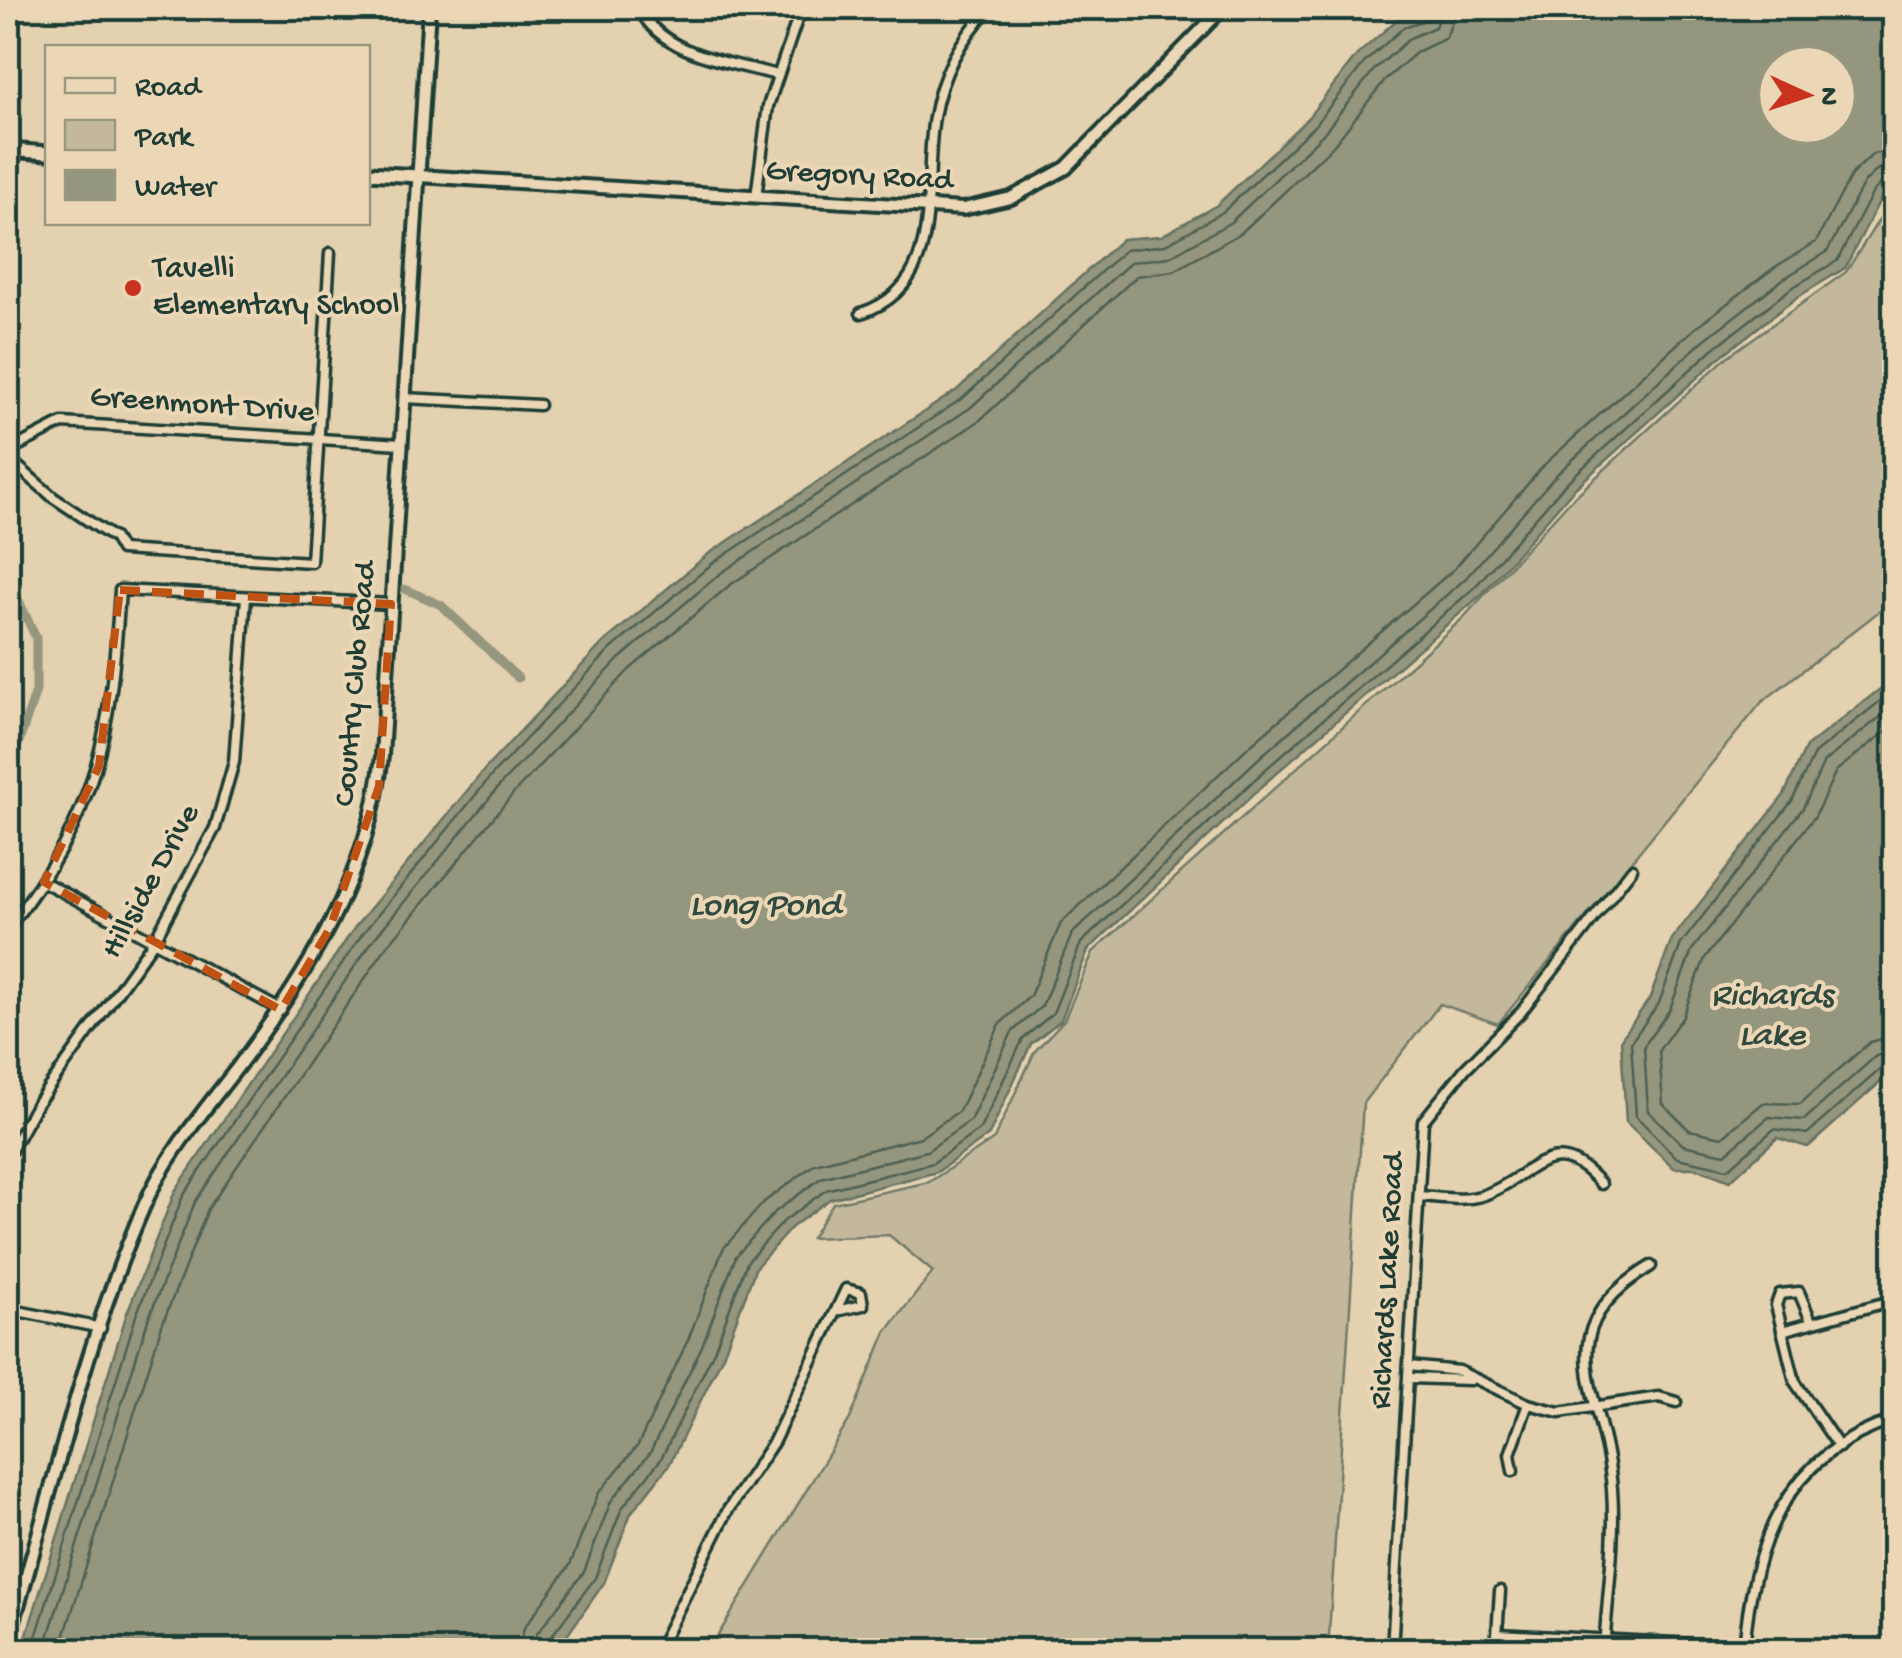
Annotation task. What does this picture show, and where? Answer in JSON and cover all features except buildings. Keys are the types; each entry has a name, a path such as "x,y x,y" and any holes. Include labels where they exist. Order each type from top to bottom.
{"main road":[{"path":"8,150 45,153"},
{"path":"370,173 418,176"}],"street":[{"name":"Country Club Road","path":"8,1641 102,1328 144,1205 164,1166 281,1010 330,928 351,883 370,822 381,771 429,8"},
{"path":"639,8 671,43 777,75"},
{"path":"756,198 777,75 801,8"},
{"path":"861,313 880,307 910,277 925,242 934,119 940,89 954,56 990,8"},
{"name":"Gregory Road","path":"418,176 928,208 964,208 1012,198 1066,168 1223,8"},
{"path":"8,454 54,498 114,538 122,550 311,562 330,253"},
{"path":"404,398 539,405"},
{"name":"Greenmont Drive","path":"8,454 62,422 401,444"},
{"path":"8,928 44,882 74,832 99,766 112,696 120,590 392,604"},
{"name":"Hillside Drive","path":"8,1156 36,1104 154,942 206,849 229,784 236,745 246,597"},
{"name":"Richards Lake Road","path":"1392,1650 1423,1122 1464,1069 1521,1012 1632,869"},
{"path":"44,882 281,1010"},
{"path":"1420,1196 1474,1198 1532,1165 1554,1158 1581,1163 1601,1184"},
{"path":"1604,1646 1612,1493 1586,1352 1592,1323 1617,1288 1651,1266"},
{"path":"1811,1321 1799,1292 1784,1291 1776,1306 1796,1382 1839,1447"},
{"path":"1782,1331 1894,1300"},
{"path":"8,1309 102,1328"},
{"path":"658,1650 728,1510 774,1441 836,1311"},
{"path":"1410,1366 1460,1371 1470,1380 1559,1412 1659,1397 1676,1402"},
{"path":"1408,1378 1470,1380"},
{"path":"1512,1471 1510,1454 1528,1404"},
{"path":"1744,1650 1749,1592 1764,1538 1791,1493 1839,1447 1894,1420"},
{"path":"1496,1650 1500,1591"},
{"path":"1497,1634 1604,1646 1810,1650"}],"highlighted area":[{"path":"120,590 391,604 379,786 330,928 281,1010 44,882 99,766"}],"green space":[{"path":"1883,213 1894,220 1894,600 1762,702 1498,1024 1440,1004 1363,1103 1328,1650 709,1650 850,1419 886,1332 933,1272 889,1235 811,1238 833,1203 929,1182 994,1139 1035,1051 1064,1020 1093,952 1463,618 1568,503 1727,357 1846,272"}],"water":[{"name":"Long Pond","path":"1435,8 1894,8 1894,183 1881,198 1845,268 1796,298 1720,357 1573,490 1481,595 1274,775 1088,950 1061,1020 1031,1044 989,1135 937,1172 830,1199 792,1227 756,1267 723,1355 669,1465 631,1513 604,1583 564,1640 551,1650 22,1650 127,1313 175,1191 355,927 485,769 603,643 707,555 957,390 1122,239 1161,236 1217,205 1307,119 1357,55 1400,17"},
{"name":"Richards Lake","path":"1894,678 1894,1070 1808,1147 1777,1138 1730,1181 1696,1168 1674,1168 1626,1122 1621,1039 1650,998 1672,939 1784,795 1806,747"}],"waterway":[{"path":"8,577 36,638 36,691 8,775"},
{"path":"405,589 441,605 518,678"}],"place":[{"name":"Tavelli Elementary School","path":"133,288"}]}
